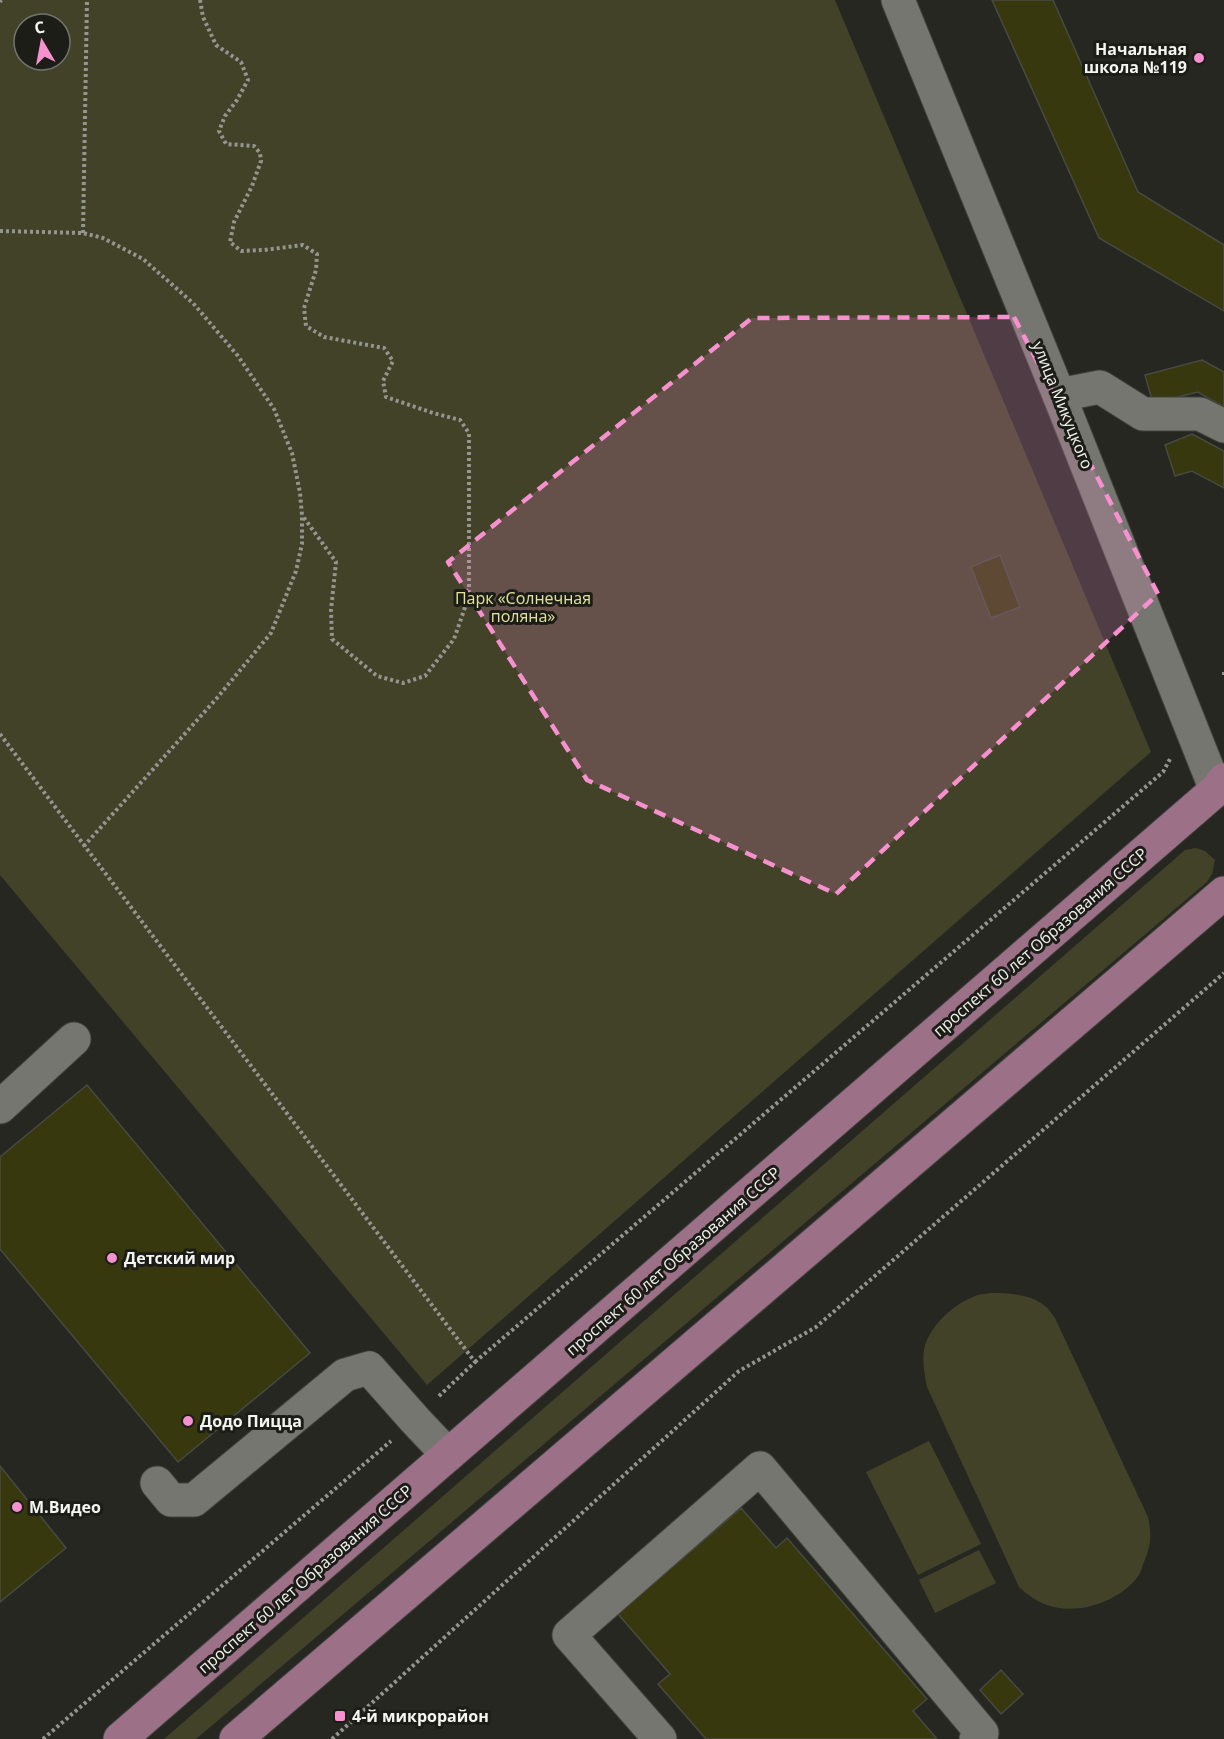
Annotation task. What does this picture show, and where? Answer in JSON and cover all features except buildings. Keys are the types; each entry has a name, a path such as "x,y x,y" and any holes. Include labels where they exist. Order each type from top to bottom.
{"main road":[{"name":"проспект 60 лет Образования СССР","path":"120,1739 448,1455 1221,794"},
{"path":"236,1739 1224,892"}],"street":[{"name":"улица Микуцкого","path":"898,0 1221,794"},
{"path":"1059,395 1100,387 1143,414 1200,414 1224,426"},
{"path":"0,1107 74,1040"},
{"path":"157,1483 171,1500 194,1500 345,1375 369,1368 448,1455"},
{"path":"660,1739 569,1635 760,1468 982,1734 976,1739"}],"path":[{"path":"83,233 87,0"},
{"path":"200,0 203,17 216,45 241,62 248,81 225,116 219,131 226,144 254,146 260,153 261,161 252,186 234,222 230,242 241,251 303,245 317,254 316,270 304,308 306,326 324,337 384,348 393,361 383,381 386,397 460,420 469,433 469,596 454,639 426,676 403,683 377,676 332,639 331,610 336,562 302,515"},
{"path":"0,231 83,233 103,238 143,259 193,303 238,356 274,409 292,453 302,515 302,544 296,571 271,633 217,698 84,846"},
{"path":"0,734 475,1362"},
{"path":"43,1739 415,1420 475,1362 1163,772 1170,758"},
{"path":"332,1739 739,1371 816,1327 1224,974"}],"highlighted area":[{"path":"1014,317 1158,594 836,894 587,780 448,562 752,318"}],"green space":[{"name":"Парк «Солнечная поляна»","path":"0,0 835,0 1151,752 427,1385 0,875"},
{"path":"1196,848 1205,851 1215,860 1212,874 1207,882 196,1739 164,1739 1185,850"},
{"path":"1012,1294 1033,1299 1046,1307 1055,1318 1148,1517 1149,1545 1139,1575 1121,1593 1097,1604 1071,1609 1059,1608 1039,1602 1019,1587 927,1387 924,1350 930,1334 949,1311 977,1295"},
{"path":"929,1441 981,1544 918,1575 866,1472"},
{"path":"979,1550 996,1583 935,1613 919,1580"}],"place":[{"name":"Начальная школа №119","path":"1199,58"},
{"name":"Детский мир","path":"112,1258"},
{"name":"Додо Пицца","path":"188,1421"},
{"name":"М.Видео","path":"17,1507"},
{"name":"4-й микрорайон","path":"340,1716"}]}
